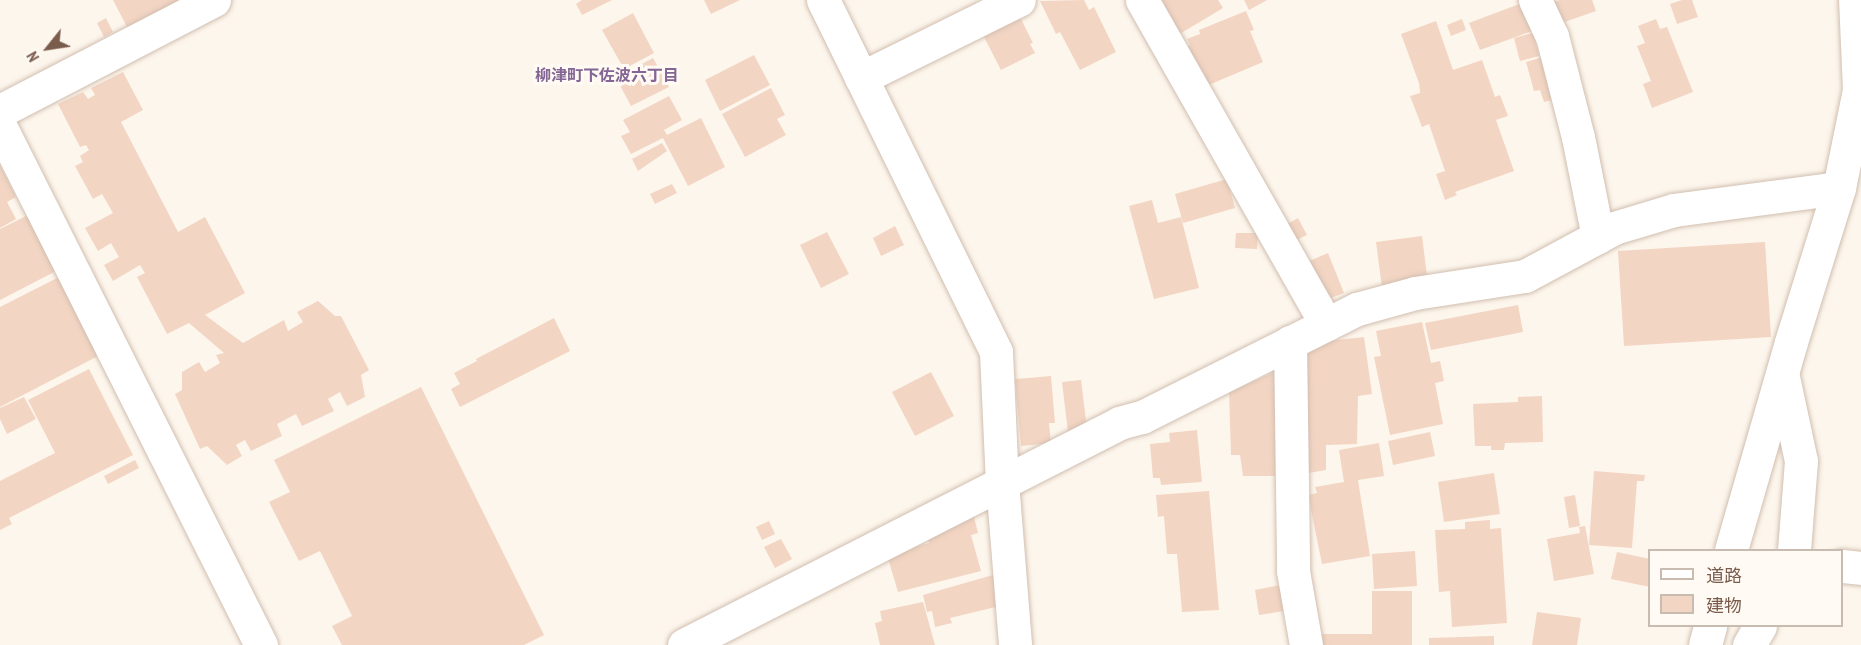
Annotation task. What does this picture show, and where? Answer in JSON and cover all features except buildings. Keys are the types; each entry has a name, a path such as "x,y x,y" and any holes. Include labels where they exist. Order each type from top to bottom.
{"street":[{"path":"0,111 214,0"},
{"path":"823,0 996,352 1002,483 1015,645"},
{"path":"861,78 1019,0"},
{"path":"1142,0 1326,324"},
{"path":"1536,0 1552,36 1578,137 1598,237"},
{"path":"1731,549 1782,372 1839,188 1858,90 1855,0"},
{"path":"0,126 261,645"},
{"path":"684,645 1119,423 1142,417 1357,309 1415,293 1525,276 1614,228 1674,210 1839,188"},
{"path":"1290,342 1293,571 1306,645"},
{"path":"1782,372 1801,461 1794,549"},
{"path":"1843,566 1861,568"},
{"path":"1705,645 1710,627"},
{"path":"1749,645 1759,627"}],"district":[{"name":"柳津町下佐波六丁目","path":"607,75"}]}
